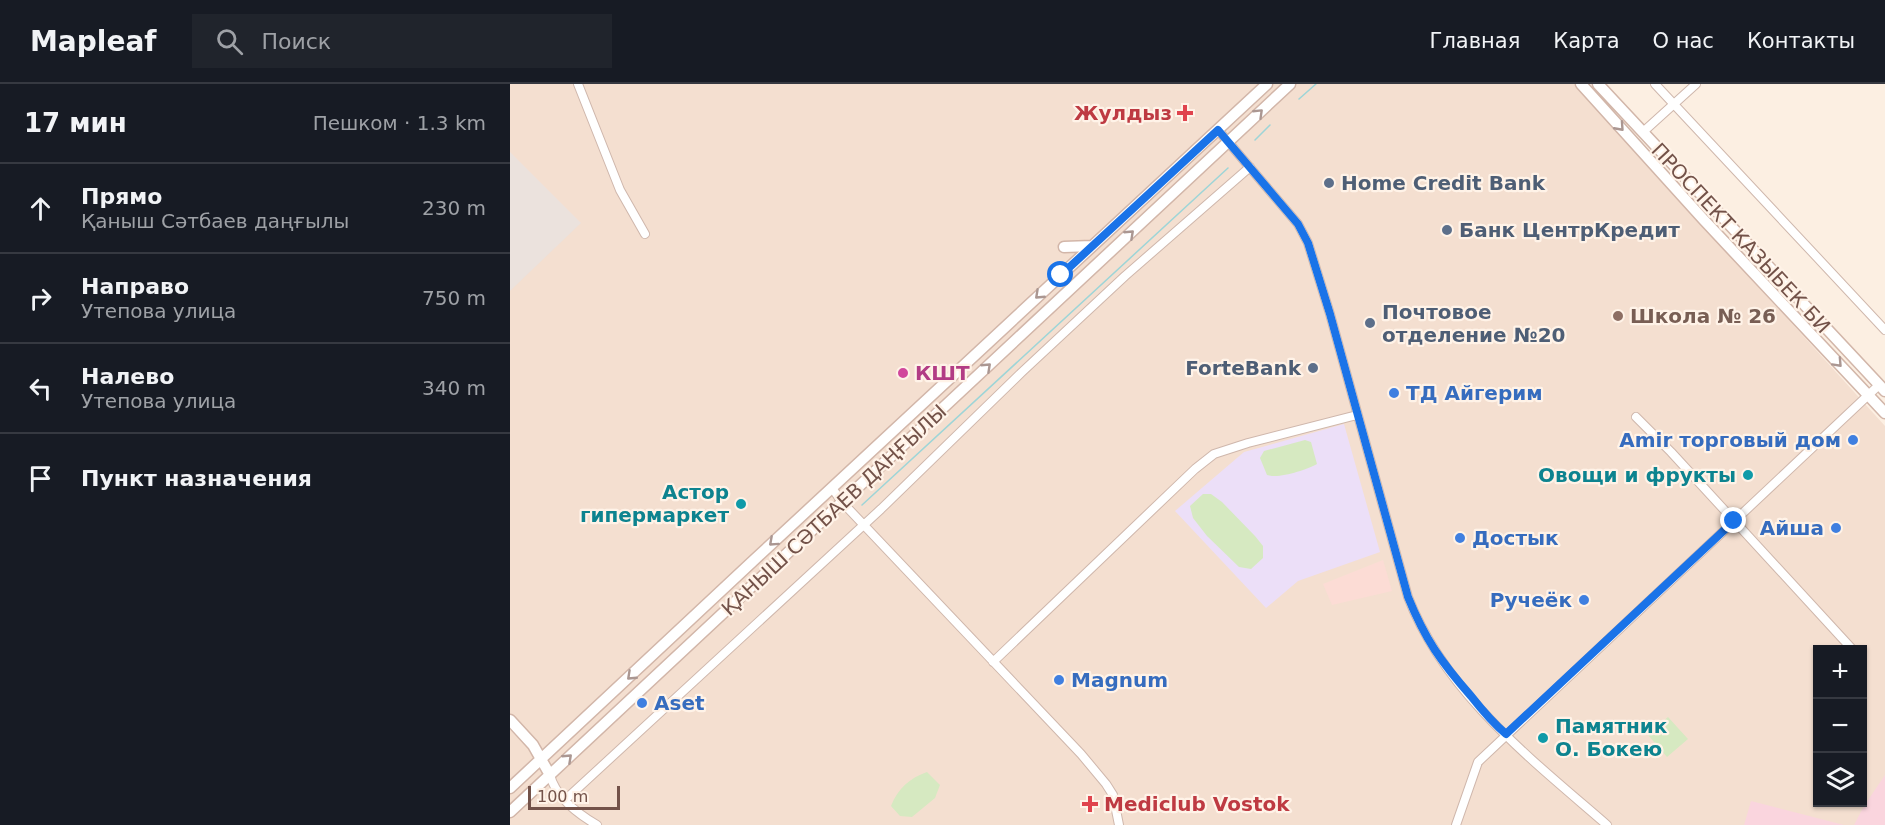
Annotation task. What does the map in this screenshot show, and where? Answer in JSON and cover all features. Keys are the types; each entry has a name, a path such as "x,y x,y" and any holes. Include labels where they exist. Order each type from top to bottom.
{"main road":[{"name":"ҚАНЫШ СӘТБАЕВ ДАҢҒЫЛЫ","path":"510,788 1267,84"},
{"name":"ҚАНЫШ СӘТБАЕВ ДАҢҒЫЛЫ","path":"510,812 1290,84"},
{"name":"ПРОСПЕКТ КАЗЫБЕК БИ","path":"1581,84 1703,219 1885,413"},
{"name":"ПРОСПЕКТ КАЗЫБЕК БИ","path":"1598,84 1882,388"},
{"path":"1064,247 1092,246"},
{"path":"510,720 532,745 549,775"}],"street":[{"path":"578,84 620,190 645,234"},
{"path":"1655,84 1885,330"},
{"path":"1643,132 1696,84"},
{"path":"1218,130 1298,224 1308,243 1330,314 1408,597 1426,637 1449,671 1494,724 1607,825"},
{"path":"565,800 864,525 1047,348 1125,276 1250,167"},
{"path":"1456,825 1478,762 1869,395 1882,388"},
{"path":"993,663 1158,503 1214,454 1358,415"},
{"path":"1636,417 1848,645"},
{"path":"832,488 842,502 1081,754 1113,795 1119,825"},
{"path":"549,775 552,785 565,800 583,817 597,825"}],"shaded area":[{"path":"510,84 1574,84 1885,426 1885,825 510,825"},
{"path":"510,152 581,223 510,291"},
{"path":"1344,424 1380,552 1298,581 1266,608 1175,511 1244,452"},
{"path":"1383,560 1392,591 1332,605 1323,584"},
{"path":"1885,775 1885,825 1854,825 1863,807 1867,807 1867,802"},
{"path":"1751,801 1844,825 1744,825"}],"green space":[{"path":"1305,440 1311,442 1317,464 1285,475 1267,475 1260,458 1264,451"},
{"path":"1203,494 1211,494 1222,502 1263,546 1263,558 1251,569 1239,567 1207,536 1193,518 1190,506"},
{"path":"1668,717 1688,739 1667,757 1648,735"},
{"path":"927,772 940,785 935,798 912,817 900,816 891,806 897,794 915,777"}],"waterway":[{"path":"1299,99 1316,84"},
{"path":"1255,140 1270,125"},
{"path":"862,505 1228,168"}],"place":[{"name":"Жулдыз","path":"1185,113"},
{"name":"Home Credit Bank","path":"1329,183"},
{"name":"Банк ЦентрКредит","path":"1447,230"},
{"name":"Школа № 26","path":"1618,316"},
{"name":"Почтовое отделение №20","path":"1370,323"},
{"name":"ForteBank","path":"1313,368"},
{"name":"КШТ","path":"903,373"},
{"name":"ТД Айгерим","path":"1394,393"},
{"name":"Amir торговый дом","path":"1853,440"},
{"name":"Овощи и фрукты","path":"1748,475"},
{"name":"Астор гипермаркет","path":"741,504"},
{"name":"Айша","path":"1836,528"},
{"name":"Достык","path":"1460,538"},
{"name":"Ручеёк","path":"1584,600"},
{"name":"Magnum","path":"1059,680"},
{"name":"Aset","path":"642,703"},
{"name":"Памятник О. Бокею","path":"1543,738"},
{"name":"Mediclub Vostok","path":"1090,804"}],"route":[{"path":"1061,275 1218,130 1298,224 1308,243 1330,314 1408,597 1426,637 1442,662 1494,724 1506,734 1734,521"}]}
